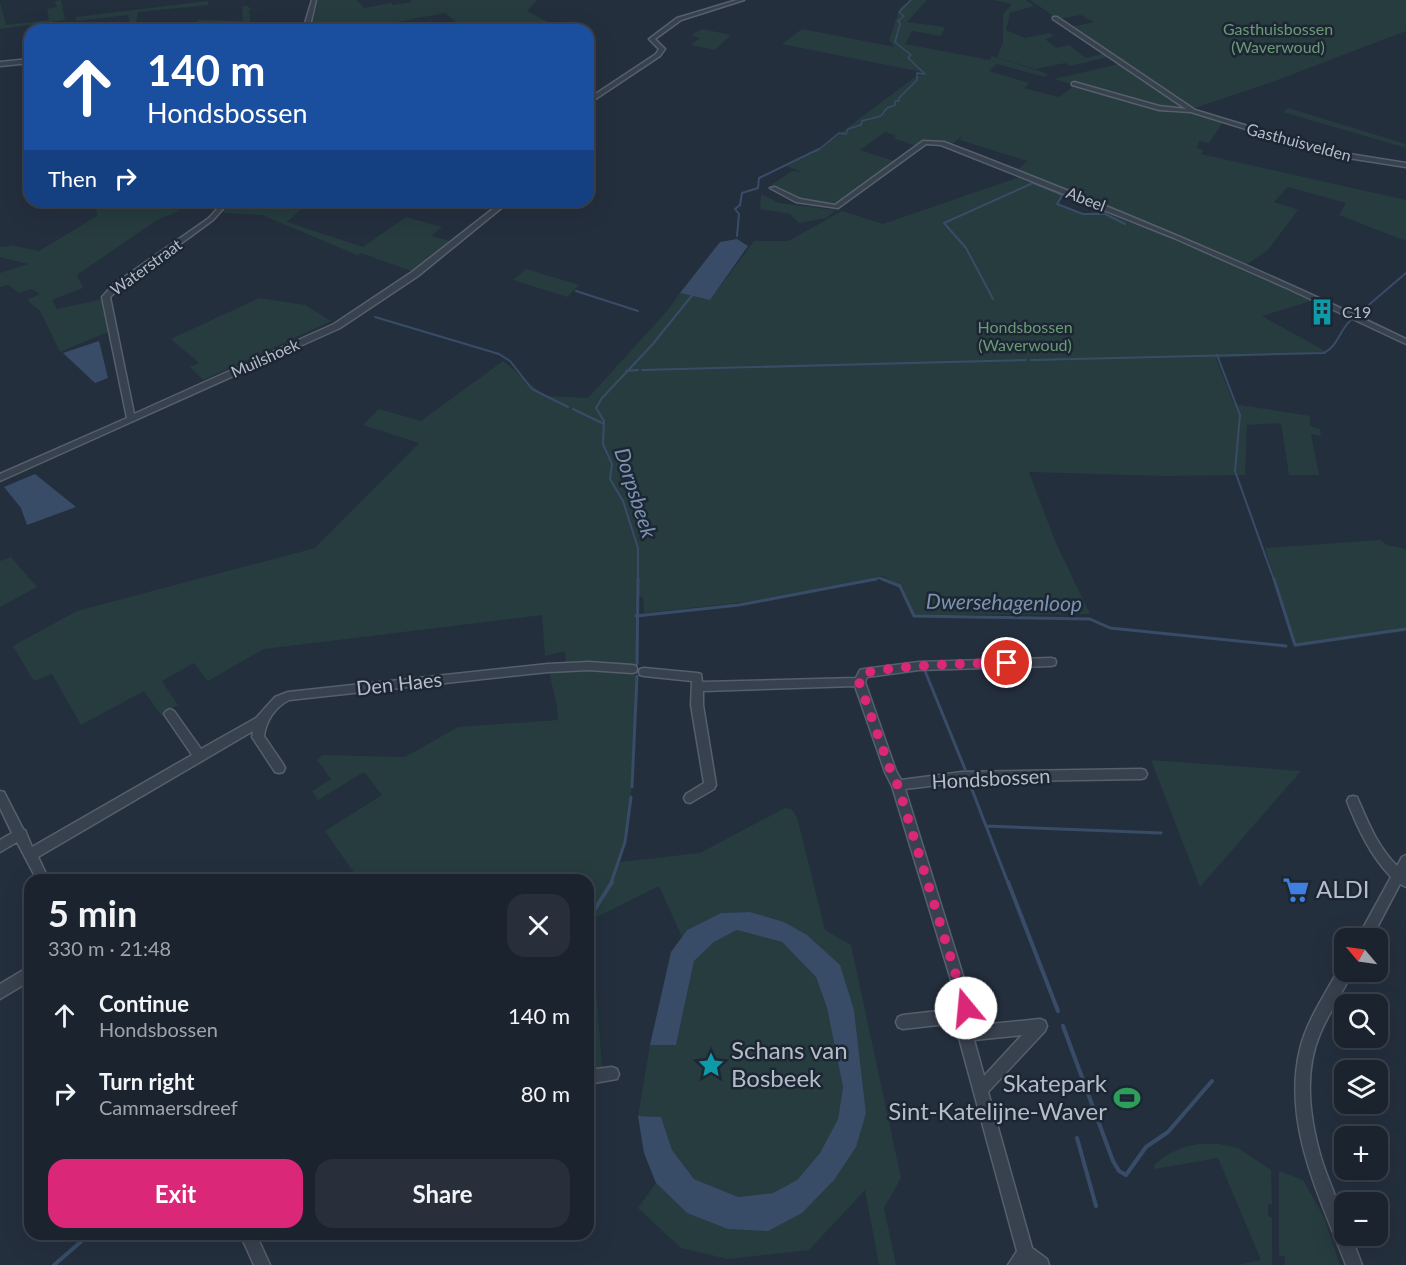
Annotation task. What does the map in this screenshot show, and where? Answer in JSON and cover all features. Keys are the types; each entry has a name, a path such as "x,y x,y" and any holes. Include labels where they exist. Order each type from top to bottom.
{"street":[{"path":"308,24 314,0"},
{"path":"594,98 658,55 662,49 652,39 670,24 679,19 742,0"},
{"name":"Gasthuisvelden","path":"1055,18 1193,111"},
{"path":"0,64 24,62"},
{"name":"Gasthuisvelden","path":"1074,84 1160,108 1193,111 1329,153 1406,165"},
{"name":"Abeel","path":"773,188 798,201 823,207 838,207 925,142 942,143 1129,216 1290,286 1406,342"},
{"name":"Waterstraat","path":"131,418 106,297 116,287 211,219 220,207"},
{"name":"Muilshoek","path":"0,478 336,326 396,288 499,207"},
{"path":"903,1022 960,1016 966,1008 898,786 859,682 864,673 919,666 1051,662"},
{"name":"Den Haes","path":"31,854 260,721 279,700 288,696 548,668 589,666 632,669"},
{"path":"644,672 696,677 697,705 710,785 690,798"},
{"path":"697,687 859,682"},
{"path":"170,714 199,756"},
{"path":"260,721 258,737 279,768"},
{"name":"Hondsbossen","path":"898,786 962,777 1141,774"},
{"path":"0,796 40,874"},
{"path":"1353,801 1377,850 1402,878"},
{"path":"0,846 21,834"},
{"path":"1371,928 1402,878 1406,861"},
{"path":"0,992 24,977"},
{"path":"1341,982 1308,1047 1302,1077 1306,1125 1314,1154 1354,1265"},
{"path":"960,1016 1021,1259 1041,1265"},
{"path":"965,1034 1040,1026 980,1090"},
{"path":"594,1076 612,1074"},
{"path":"251,1240 262,1265"}],"green space":[{"path":"61,0 65,20 0,29 0,2 6,25 49,20 47,9 57,7 55,1"},
{"path":"318,0 357,0 364,8 411,2 410,0 537,0 527,11 550,23 459,24 445,13 386,24 311,24"},
{"name":"Hondsbossen (Waverwoud)","path":"910,0 927,0 907,22 945,27 941,36 912,31 905,44 990,60 992,56 1048,74 1045,77 997,64 989,71 1029,83 1024,88 1059,97 1072,87 1169,112 1192,113 1223,122 1209,143 1199,141 1197,148 1203,150 1201,154 1406,200 1406,241 1339,215 1346,203 1288,187 1274,202 1298,210 1268,250 1244,266 1314,300 1262,316 1327,352 1216,358 1234,404 1310,416 1310,426 1320,429 1321,436 1311,434 1319,475 1289,475 1281,423 1247,425 1245,475 1165,476 1029,472 1055,541 1090,614 914,615 903,587 883,576 745,602 644,613 643,597 637,596 637,664 566,663 565,651 545,656 542,615 264,649 208,681 194,663 162,681 178,705 161,715 144,691 81,725 52,674 34,681 13,646 77,611 315,548 419,443 363,425 379,409 421,421 503,361 545,396 588,398 667,311 680,293 710,300 754,241 788,241 842,211 883,224 1022,176 1067,194 1056,203 1087,215 1099,209 1134,224 1139,220 1016,171 1027,161 960,140 963,135 951,145 929,141 916,146 893,138 896,136 885,132 860,150 897,162 840,203 822,204 804,200 771,185 792,171 802,172 786,166 812,154 922,72 782,44 802,29 895,47 889,40 900,8"},
{"path":"993,0 1026,0 1034,6 1010,13 1006,30 1025,38 1049,33 1054,36 1045,39 1056,48 1069,45 1086,58 1106,53 1108,57 1070,66 1065,63 1035,69 997,57 1003,42 1003,14 1012,4"},
{"name":"Gasthuisbossen (Waverwoud)","path":"1030,0 1406,0 1406,31 1275,81 1192,109 1071,27 1094,22 1081,15 1058,19"},
{"path":"208,1 208,5 138,12 136,22 130,22 128,15 76,21 76,17"},
{"path":"242,7 271,8 249,10 250,24 197,24 198,20 243,21"},
{"path":"702,29 731,35 715,50 691,45 700,38 691,35"},
{"path":"1119,64 1188,110 1182,111 1119,97 1054,79"},
{"path":"1288,108 1406,144 1406,148 1283,112"},
{"path":"761,194 779,203 835,210 827,218 799,223 790,214 760,209"},
{"path":"96,207 163,207 181,210 157,220 77,275 83,288 52,300 57,309 103,299 110,331 60,352 40,311 27,300 40,294 31,289 19,293 8,285 0,287 0,273 28,264 0,257 0,246 11,245 39,251 97,216"},
{"path":"224,207 304,207 287,222 363,247 406,217 442,227 431,236 453,242 414,272 361,253 357,255 262,215 224,213"},
{"path":"526,269 579,285 567,297 513,280"},
{"path":"259,298 305,305 331,321 203,380 190,367 199,363 171,339"},
{"path":"1381,540 1387,545 1406,549 1406,631 1295,647 1265,548"},
{"path":"11,557 37,587 0,607 0,561"},
{"path":"602,669 632,673 637,676 633,770 620,862 700,853 785,808 791,809 797,817 825,930 851,945 901,1178 884,1208 896,1265 879,1265 865,1190 809,1250 728,1259 681,1248 638,1208 656,1183 687,1213 768,1230 866,1113 854,1010 784,922 750,912 721,913 687,930 682,937 660,888 657,887 594,918 594,874 355,874 325,831 382,795 364,772 318,800 312,791 331,779 317,760 322,755 405,757 458,727 558,720 549,672"},
{"path":"1151,760 1301,771 1200,887"},
{"path":"737,930 782,942 816,977 827,1008 843,1087 838,1119 820,1153 797,1180 773,1193 738,1197 694,1179 672,1150 661,1117 638,1116 650,1045 676,1045 694,961 714,942"},
{"path":"594,960 602,1067 594,1068"},
{"path":"1199,1144 1219,1144 1238,1148 1271,1170 1272,1205 1268,1203 1268,1216 1272,1218 1272,1265 1237,1265 1261,1260 1218,1158 1154,1169 1154,1165 1169,1154"},
{"path":"1279,1171 1303,1180 1324,1217 1340,1265 1285,1265 1285,1257 1279,1255"}],"water":[{"path":"737,239 748,246 710,300 680,293 720,242"},
{"path":"99,341 108,378 95,383 63,353"},
{"path":"35,474 76,507 27,525 21,508 4,487"},
{"path":"750,912 784,922 807,935 840,965 854,1010 866,1113 856,1147 834,1180 802,1213 768,1231 728,1229 687,1213 656,1183 644,1153 638,1116 661,1117 672,1150 694,1179 738,1197 773,1193 797,1180 820,1153 838,1119 843,1087 827,1008 816,977 782,942 737,930 714,942 694,961 676,1045 650,1045 671,952 687,930 721,913"}],"waterway":[{"name":"Dorpsbeek","path":"817,151 839,133 846,134 848,129 861,125 862,121 881,116 887,108 895,105 895,101 899,101 899,98 917,80 917,73 925,74 908,58 911,55 895,42 900,24 898,21 904,16 899,12 911,0"},
{"name":"Dorpsbeek","path":"737,236 739,214 735,209 740,205 742,193 758,188 759,178 819,149"},
{"path":"993,299 966,248 944,223 1033,183 1060,194 1062,196 1057,204 1083,214 1105,214 1125,224"},
{"path":"1357,315 1406,273"},
{"path":"576,291 638,311"},
{"name":"Dorpsbeek","path":"628,371 694,293"},
{"path":"375,317 499,354 510,361 532,389 568,407"},
{"path":"1217,356 1324,353 1333,346 1353,318"},
{"path":"1031,360 1217,356"},
{"path":"1217,356 1240,415 1235,471 1274,580"},
{"path":"642,370 1026,360"},
{"name":"Dorpsbeek","path":"628,371 638,370"},
{"name":"Dorpsbeek","path":"604,424 596,408 602,398 628,371"},
{"path":"573,409 604,424"},
{"name":"Dorpsbeek","path":"604,424 603,444 612,464 610,479 623,501 638,548 638,579"},
{"name":"Dwersehagenloop","path":"869,580 880,578 885,580"},
{"name":"Dorpsbeek","path":"638,579 638,616"},
{"name":"Dwersehagenloop","path":"638,616 739,605 876,579"},
{"name":"Dwersehagenloop","path":"882,579 900,586 914,616 1090,619 1110,628 1286,646"},
{"name":"Dwersehagenloop","path":"1274,579 1295,645 1406,629"},
{"name":"Dorpsbeek","path":"637,664 638,616"},
{"name":"Dwersehagenloop","path":"925,671 965,769"},
{"name":"Dorpsbeek","path":"632,787 637,676"},
{"path":"971,787 986,826"},
{"name":"Dorpsbeek","path":"611,883 625,842 631,797"},
{"path":"986,826 1161,833"},
{"path":"986,826 1008,883"},
{"name":"Dorpsbeek","path":"595,909 612,882"},
{"path":"1008,882 1058,1011"},
{"path":"1063,1026 1113,1161 1119,1171 1126,1175 1146,1147 1168,1132 1212,1081"},
{"path":"1077,1138 1096,1206"},
{"name":"Dorpsbeek","path":"54,1265 83,1240"}],"place":[{"name":"C19","path":"1322,312"},
{"name":"ALDI","path":"1296,890"},
{"name":"Schans van Bosbeek","path":"711,1065"},
{"name":"Skatepark Sint-Katelijne-Waver","path":"1127,1098"}],"route":[{"path":"966,1008 898,786 859,682 864,673 875,671 919,666 1007,663"}]}
